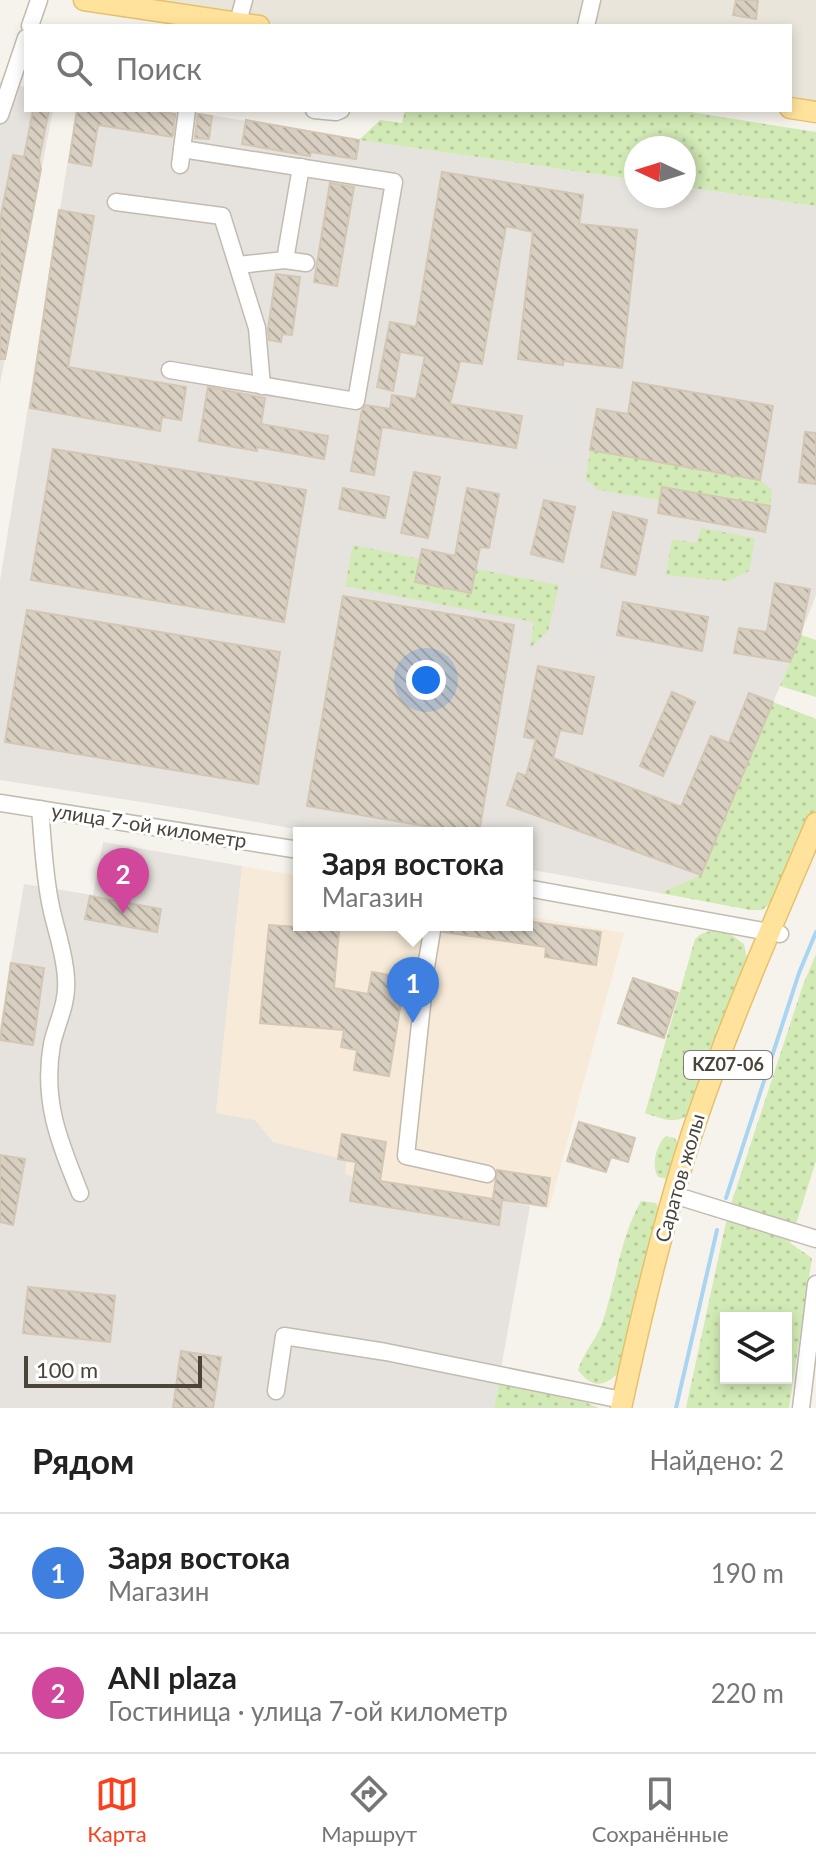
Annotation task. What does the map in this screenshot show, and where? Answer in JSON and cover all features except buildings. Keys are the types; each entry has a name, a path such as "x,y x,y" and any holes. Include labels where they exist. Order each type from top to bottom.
{"main road":[{"path":"84,0 187,20 248,24"},
{"path":"792,108 816,112"},
{"name":"Саратов жолы","path":"774,933 816,823"},
{"name":"Саратов жолы","path":"625,1405 696,1121 723,1045 816,850"}],"street":[{"path":"31,24 39,0"},
{"path":"244,0 248,24"},
{"path":"586,24 592,0"},
{"path":"0,115 24,44"},
{"path":"170,370 356,401 394,182 301,167 181,157 187,112"},
{"path":"285,260 301,167"},
{"path":"116,202 222,216 257,328 262,386"},
{"path":"238,265 285,260 306,263"},
{"name":"улица 7-ой километр","path":"0,803 293,849"},
{"path":"40,809 51,906 67,977 66,998 53,1040 48,1083 50,1103 60,1144 80,1193"},
{"path":"533,889 774,933"},
{"path":"432,931 406,1156 487,1174"},
{"path":"679,1197 816,1239"},
{"path":"801,1408 816,1284"},
{"path":"276,1391 284,1336 386,1352 625,1405"}],"shaded area":[{"path":"84,0 816,0 816,112 792,108 792,24 246,24"},
{"path":"0,82 24,87 24,112 53,112 0,384"},
{"path":"76,112 192,112 624,178 624,208 696,208 696,189 816,206 816,595 701,875 660,893 533,870 533,827 293,829 0,780 0,581"},
{"path":"529,400 579,408 571,457 522,449"},
{"path":"563,580 621,591 610,647 552,636"},
{"path":"103,842 242,866 216,1113 255,1120 273,1142 346,1160 345,1174 354,1177 351,1201 498,1225 502,1200 530,1206 494,1408 0,1408 0,1027 24,884 93,895"},
{"path":"242,866 293,875 293,931 533,931 533,917 624,933 549,1209 503,1200 499,1225 350,1201 345,1174 338,1159 273,1142 255,1120 216,1113"}],"green space":[{"path":"405,112 691,112 816,132 816,206 696,189 696,136 624,136 624,178 359,140 380,120 402,123"},
{"path":"590,450 760,480 772,490 770,506 663,487 660,500 599,490 586,480"},
{"path":"701,528 755,538 749,571 728,581 666,575 672,539 697,543"},
{"path":"353,545 420,559 415,582 470,593 476,569 559,585 548,631 530,648 534,622 345,586"},
{"path":"801,635 816,640 816,697 780,686"},
{"path":"773,702 816,719 816,811 777,898 762,910 750,910 660,893 701,875"},
{"path":"714,930 729,933 744,944 747,970 688,1115 673,1120 645,1113 695,939"},
{"path":"816,954 816,1161 790,1243 812,1258 789,1408 686,1408 728,1213"},
{"path":"666,1136 675,1138 679,1149 670,1178 667,1179 658,1177 655,1167 657,1150"},
{"path":"641,1201 656,1203 659,1209 622,1369 611,1379 595,1383 578,1370 601,1326 628,1231"},
{"path":"499,1382 587,1403 599,1408 494,1408"}],"waterway":[{"path":"726,1198 799,973 816,932"},
{"path":"676,1408 717,1230"}],"place":[{"name":"ANI plaza","path":"123,914"},
{"name":"Заря востока","path":"413,1023"}]}
